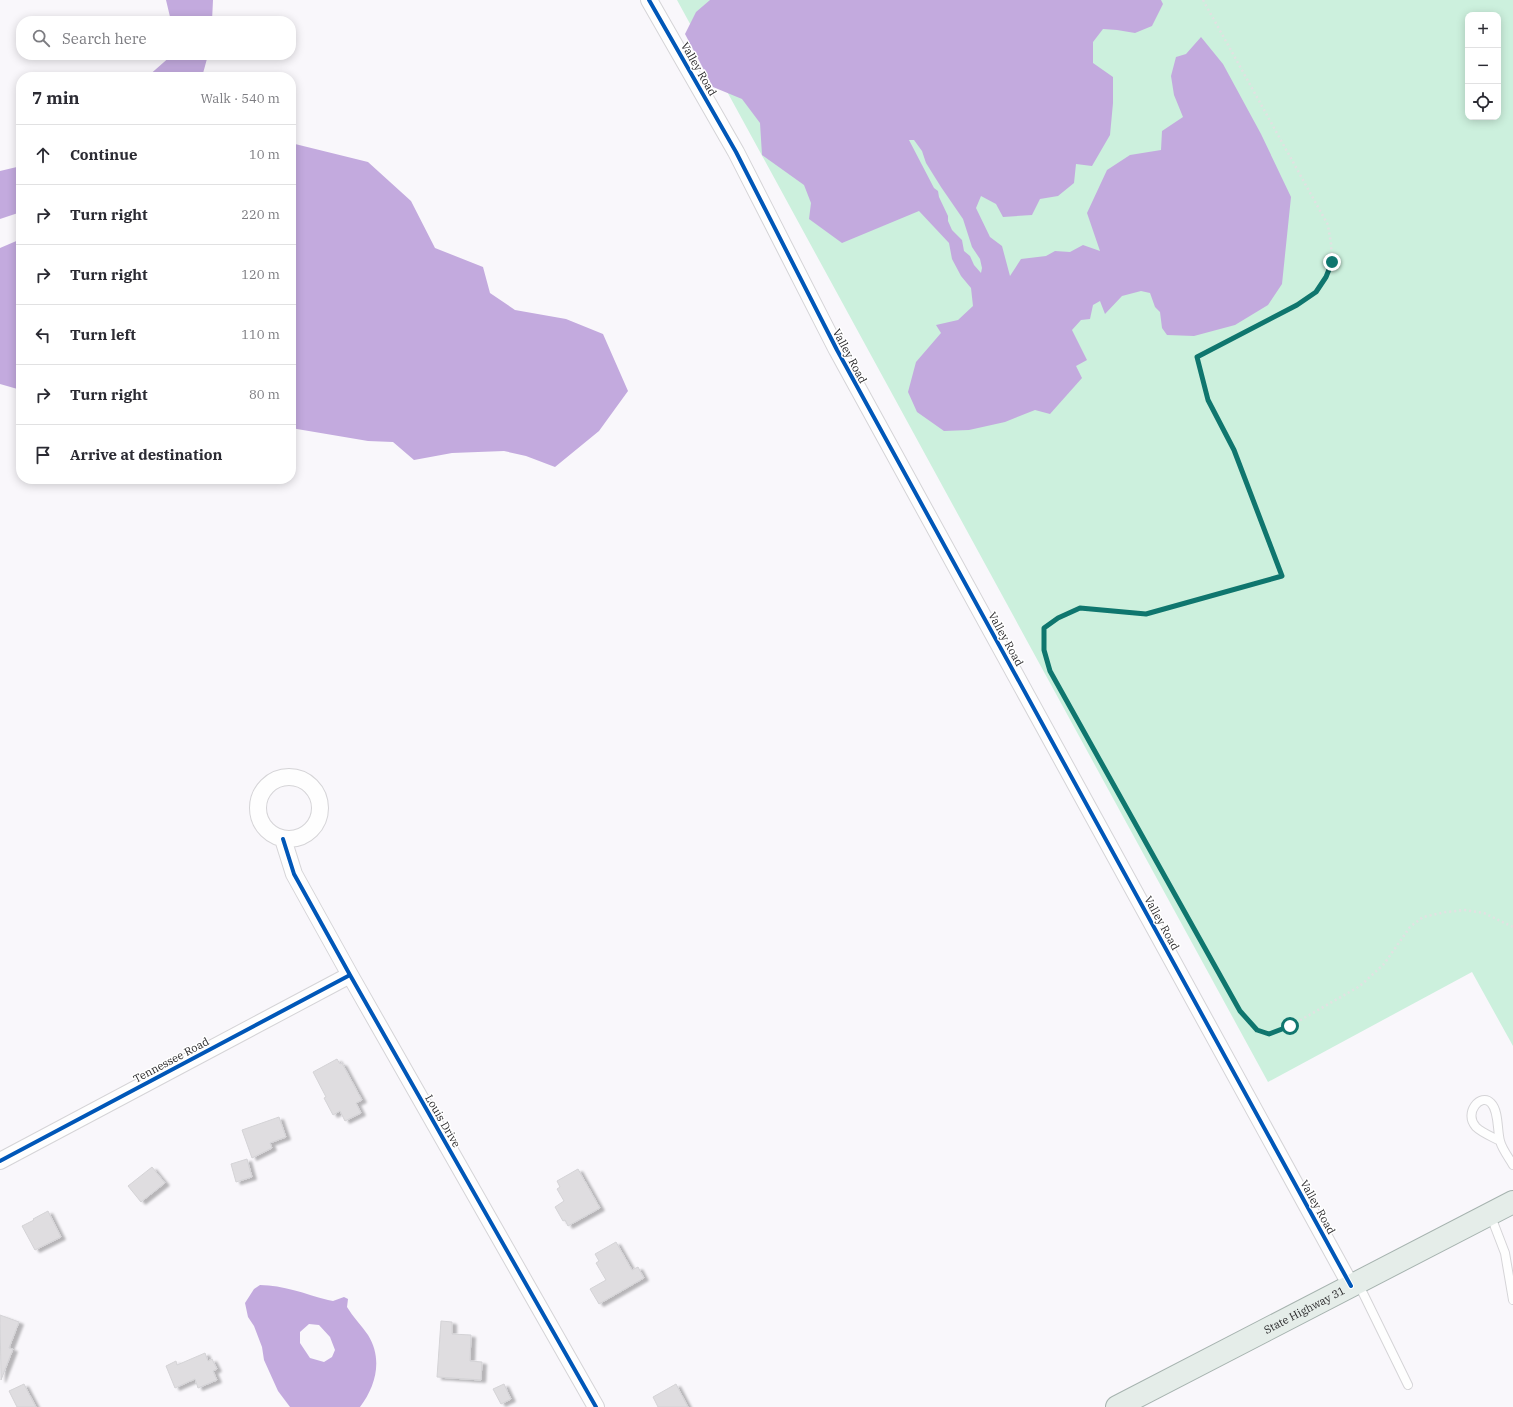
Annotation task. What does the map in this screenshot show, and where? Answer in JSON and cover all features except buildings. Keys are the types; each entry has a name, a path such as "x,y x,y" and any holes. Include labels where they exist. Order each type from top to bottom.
{"main road":[{"name":"State Highway 31","path":"1117,1407 1513,1202"}],"street":[{"name":"Valley Road","path":"649,0 736,152 836,350 1355,1284"},
{"name":"Louis Drive","path":"283,839 294,874 596,1407"},
{"name":"Tennessee Road","path":"0,1161 350,975"}],"lane":[{"path":"1500,1141 1475,1126 1471,1114 1472,1108 1475,1104 1482,1100 1487,1100 1492,1104 1499,1127 1500,1141 1513,1165"},
{"path":"1490,1213 1505,1253 1513,1300"},
{"path":"1355,1284 1408,1385"}],"path":[{"path":"1203,0 1328,225 1331,244 1332,262 1326,277 1316,292 1297,305 1197,357 1208,400 1234,450 1282,576 1146,614 1080,608 1058,618 1044,628 1044,650 1050,671 1240,1011 1257,1030 1269,1034 1290,1026 1360,986 1384,964 1410,927 1423,917 1465,910 1484,913 1513,927"}],"green space":[{"path":"677,0 1513,0 1513,1046 1472,972 1268,1082"}],"shaded area":[{"path":"166,0 213,0 212,16 170,16"},
{"path":"710,0 1161,0 1163,4 1152,26 1135,33 1103,29 1093,42 1093,63 1113,77 1113,103 1110,135 1092,166 1076,164 1074,183 1058,196 1040,199 1032,215 1003,217 996,204 981,196 976,208 990,237 1002,246 1010,276 1021,259 1046,256 1055,251 1070,252 1083,245 1100,251 1087,213 1107,170 1130,155 1161,150 1162,131 1183,117 1174,95 1171,76 1176,57 1186,54 1201,37 1223,64 1261,134 1291,197 1282,284 1268,305 1235,325 1194,336 1167,335 1162,328 1160,312 1155,307 1150,293 1141,291 1122,296 1105,314 1100,301 1093,305 1090,319 1081,320 1072,330 1087,360 1076,366 1082,378 1050,414 1035,410 1005,422 969,430 944,431 917,412 908,392 916,362 941,333 936,325 958,320 973,306 971,288 961,276 952,259 949,243 919,211 842,243 809,219 811,203 804,185 762,155 760,123 742,99 713,87 685,34 696,12","holes":["909,140 914,140 922,151 926,163 963,219 972,247 980,259 982,268 981,273 974,265 970,256 964,251 962,240 952,230 938,191 934,188"]},
{"path":"166,60 207,60 203,72 153,72"},
{"path":"296,144 368,162 411,201 435,248 483,267 490,293 515,310 566,319 603,334 628,391 599,431 555,467 526,456 504,451 452,453 414,460 393,442 368,441 296,429"},
{"path":"16,167 16,214 0,219 0,171"},
{"path":"16,241 16,389 0,384 0,248"},
{"path":"260,1285 269,1285 286,1288 333,1301 344,1297 348,1299 347,1307 368,1335 373,1344 375,1353 376,1372 374,1381 366,1399 360,1407 290,1407 278,1391 264,1360 262,1347 254,1326 248,1317 245,1303 254,1289","holes":["309,1324 319,1325 330,1337 335,1350 332,1357 324,1362 310,1358 300,1343 300,1332"]}],"cycle path":[{"path":"649,0 736,152 837,350 1351,1286"},
{"path":"283,839 294,874 596,1407"},
{"path":"0,1161 350,975"}],"route":[{"path":"1290,1026 1269,1034 1257,1030 1240,1011 1050,671 1044,650 1044,628 1058,618 1080,608 1146,614 1282,576 1234,450 1208,400 1197,357 1297,305 1316,292 1326,277 1332,262"}]}
